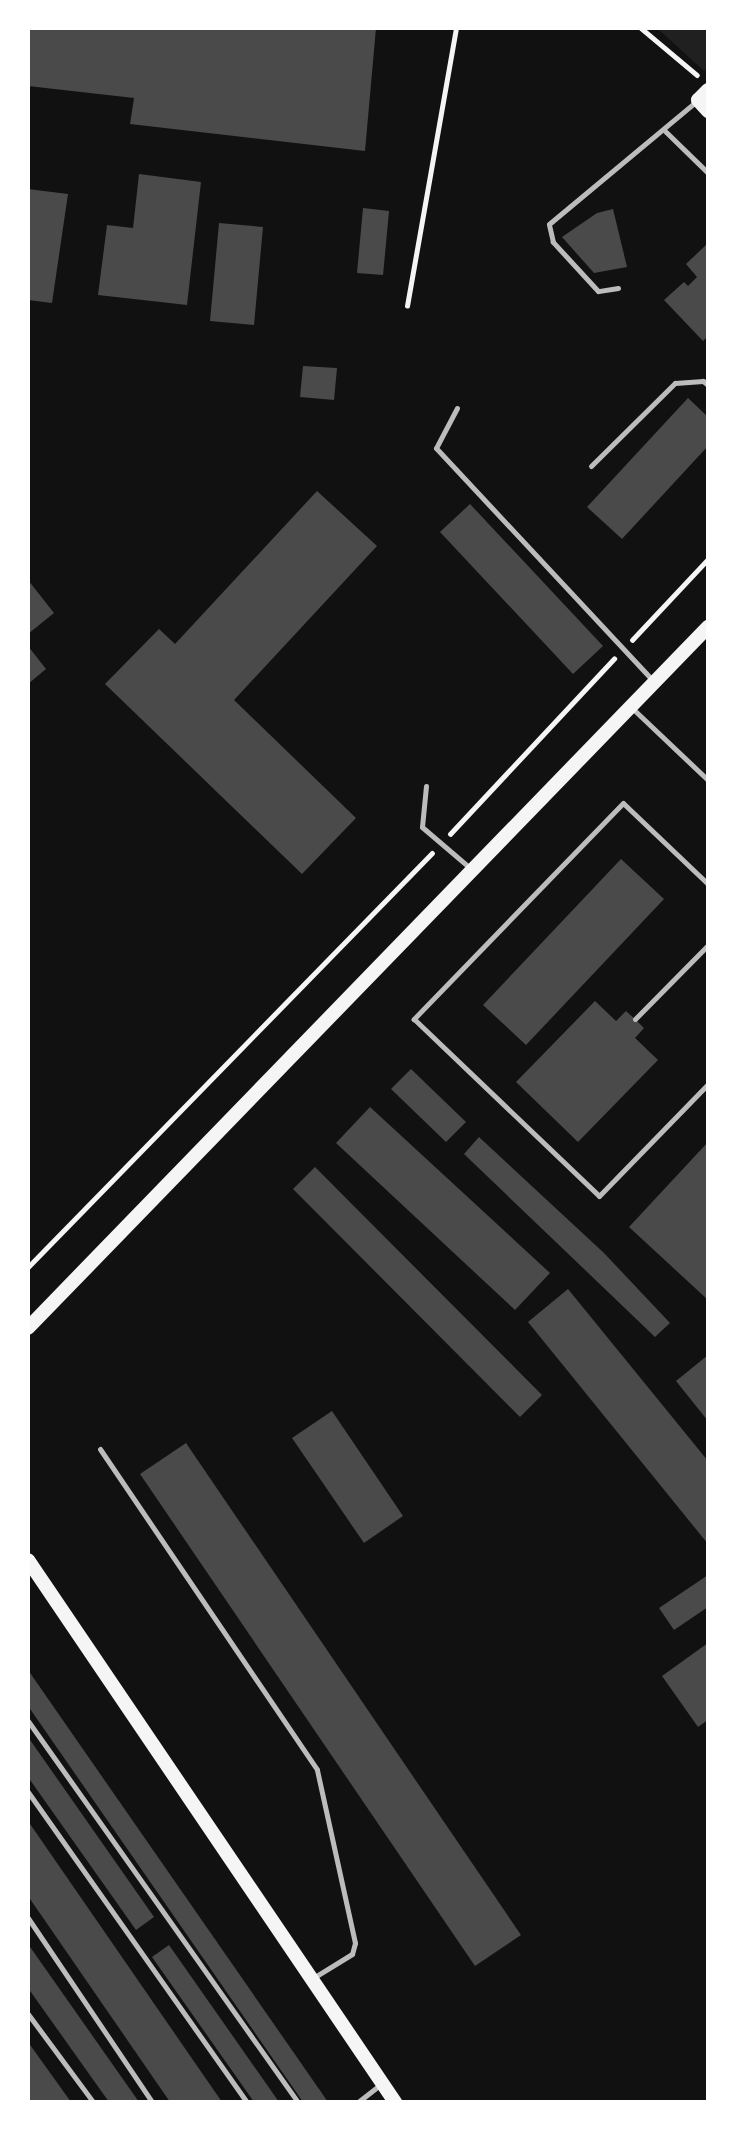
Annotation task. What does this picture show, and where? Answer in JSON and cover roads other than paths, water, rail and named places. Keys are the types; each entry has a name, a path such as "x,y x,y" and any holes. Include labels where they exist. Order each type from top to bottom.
{"main road":[{"path":"28,1328 708,627"},
{"path":"28,1560 396,2102"}],"lane":[{"path":"618,288 598,291 553,242 549,224 666,131 705,96"},
{"path":"666,131 708,173"},
{"path":"592,466 675,383 703,381 708,385"},
{"path":"457,408 436,448 655,683"},
{"path":"632,708 708,780"},
{"path":"426,786 422,827 472,870"},
{"path":"708,884 623,803 414,1019 599,1196 708,1084"},
{"path":"635,1020 708,945"},
{"path":"100,1449 317,1770 355,1943 352,1954 313,1978"},
{"path":"28,1721 298,2102"},
{"path":"28,1792 247,2102"},
{"path":"28,1918 152,2102"},
{"path":"28,2014 93,2102"},
{"path":"358,2102 382,2083"}]}
